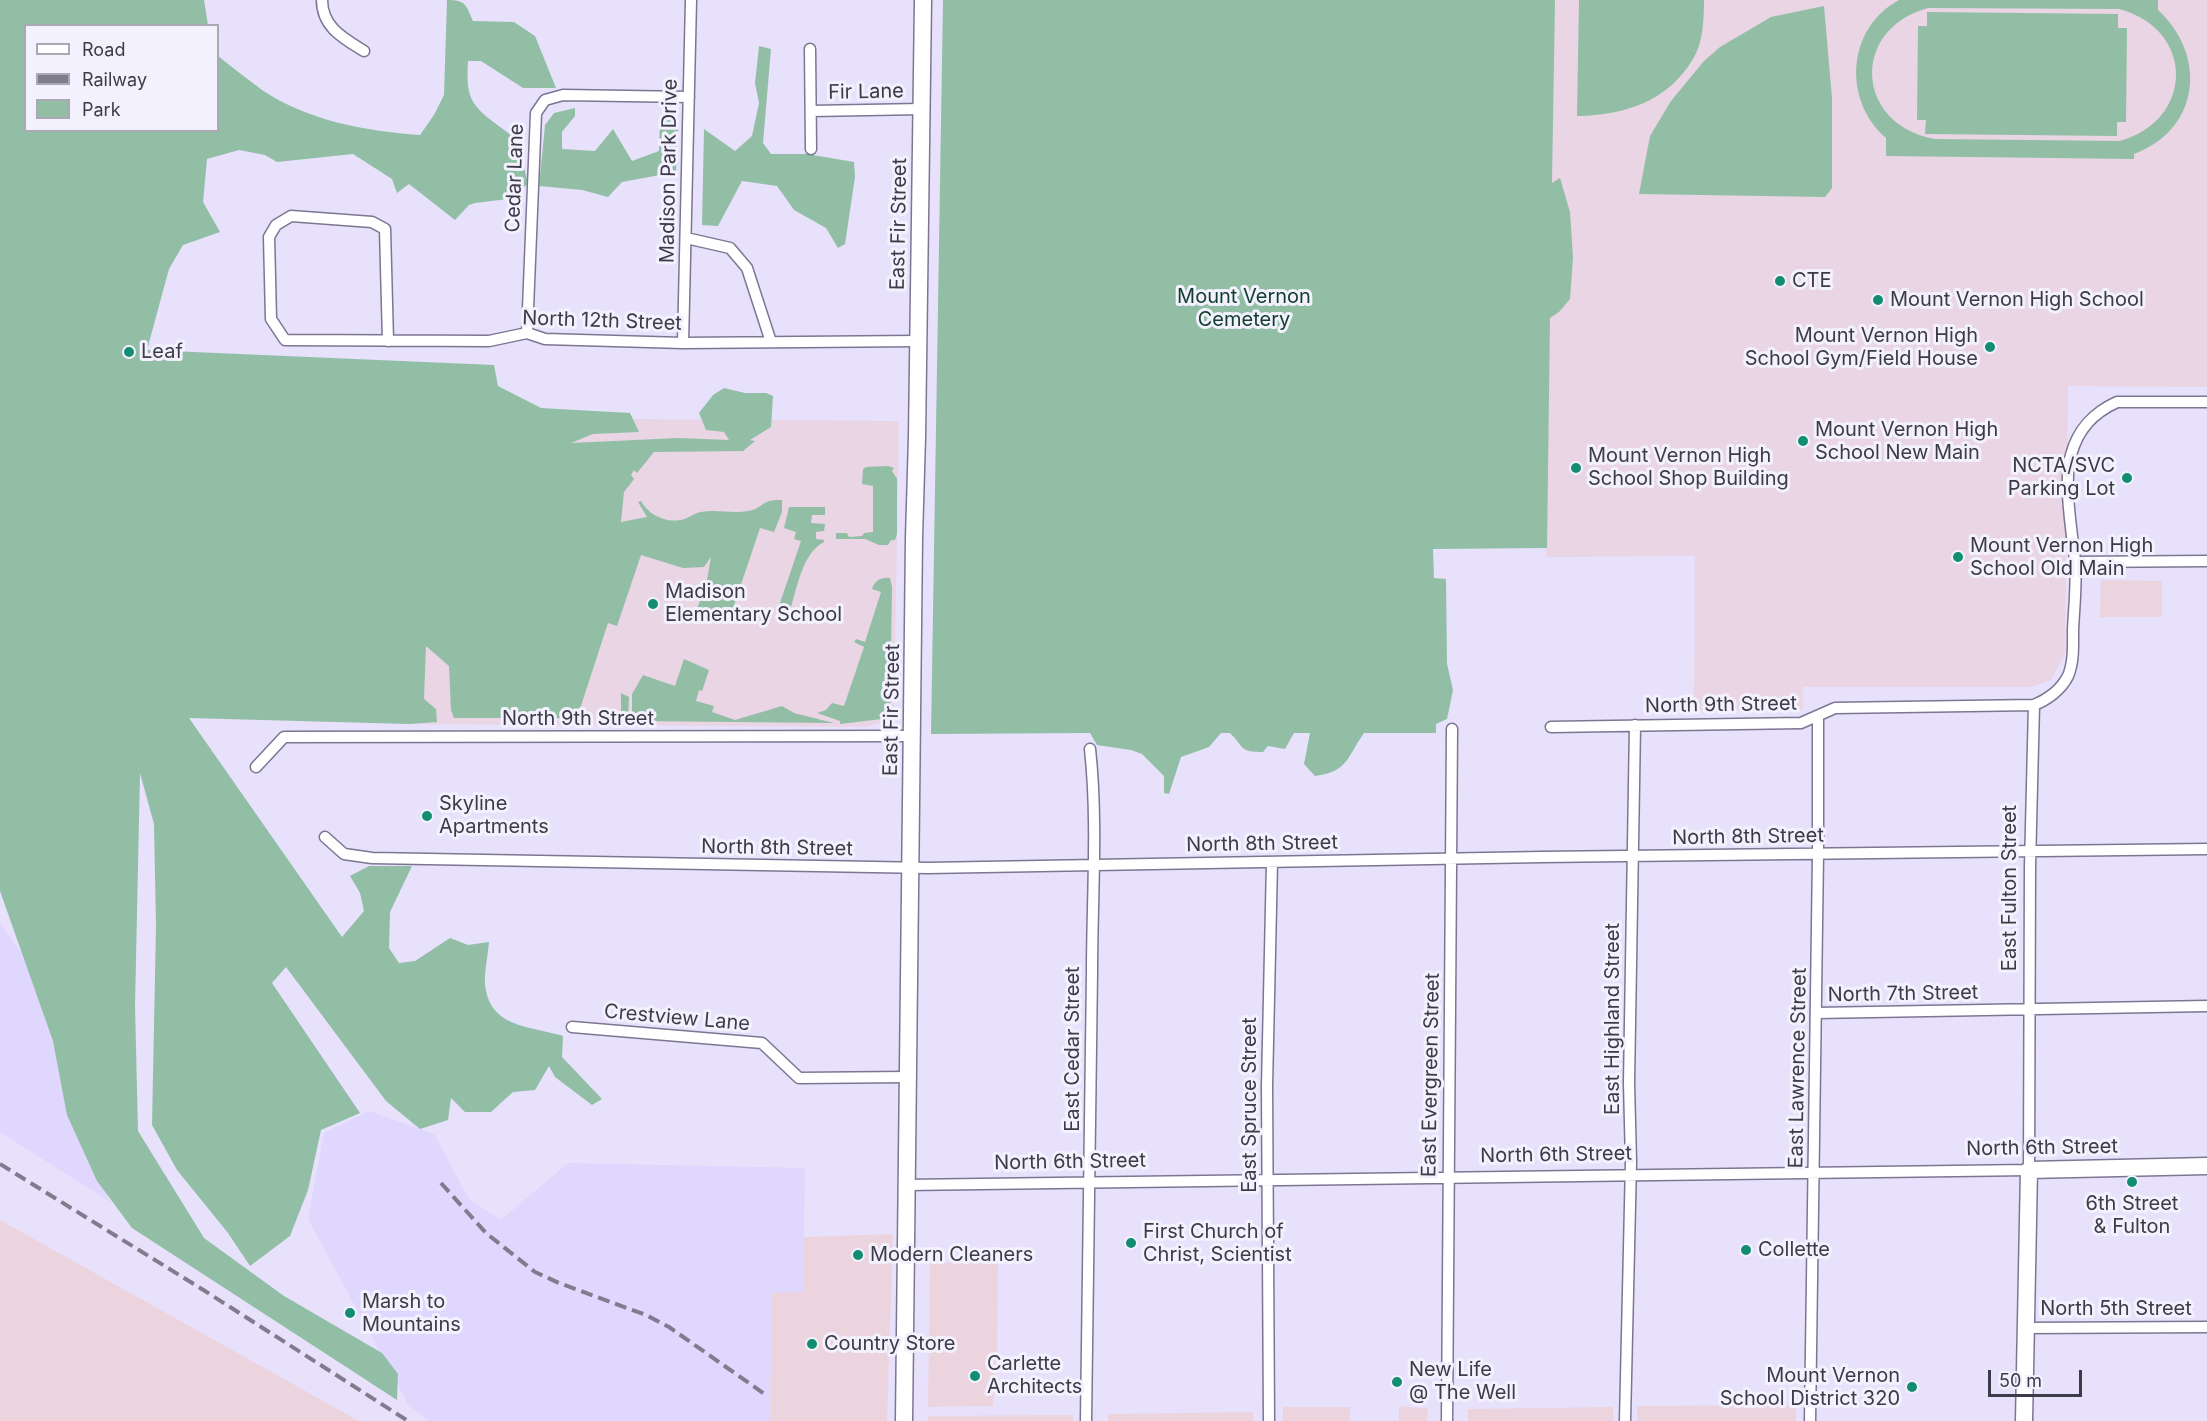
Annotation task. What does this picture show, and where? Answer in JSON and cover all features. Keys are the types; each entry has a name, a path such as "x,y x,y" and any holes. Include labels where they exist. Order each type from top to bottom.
{"street":[{"path":"322,0 322,13 333,31 364,51"},
{"name":"Madison Park Drive","path":"683,343 692,0"},
{"name":"East Fir Street","path":"904,1421 923,0"},
{"name":"Fir Lane","path":"810,50 811,149"},
{"name":"Cedar Lane","path":"527,333 536,113 545,100 563,95 688,98"},
{"name":"Fir Lane","path":"811,111 922,109"},
{"name":"North 12th Street","path":"388,341 385,229 372,222 291,216 276,225 269,237 271,319 285,340 388,341 489,341 527,333 545,339 683,343 918,341"},
{"path":"686,238 730,248 747,268 771,342"},
{"path":"2034,705 2050,697 2068,675 2072,657 2075,562 2068,482 2070,457 2087,422 2105,407 2117,402 2207,402"},
{"path":"2075,562 2207,561"},
{"name":"North 9th Street","path":"1551,727 1801,723 1834,708 2034,705"},
{"name":"East Fulton Street","path":"2024,1421 2034,705"},
{"name":"East Lawrence Street","path":"1810,1421 1815,1172 1818,716"},
{"name":"East Highland Street","path":"1625,1421 1635,725"},
{"name":"East Evergreen Street","path":"1447,1421 1452,729"},
{"name":"North 9th Street","path":"256,767 284,737 912,736"},
{"name":"East Cedar Street","path":"1086,1421 1092,864 1090,749"},
{"name":"North 8th Street","path":"325,837 344,854 372,858 911,868 2207,849"},
{"name":"East Spruce Street","path":"1269,1421 1267,1075 1272,862"},
{"name":"North 7th Street","path":"1816,1013 2207,1006"},
{"name":"Crestview Lane","path":"573,1027 762,1043 800,1078 908,1077"},
{"name":"North 6th Street","path":"906,1185 1448,1179 1630,1174 2207,1166"},
{"name":"North 5th Street","path":"2026,1328 2207,1327"}],"shaded area":[{"name":"Mount Vernon High School","path":"1553,0 2207,0 2207,387 2068,386 2065,654 2051,680 2031,687 1803,687 1803,709 1694,710 1695,556 1546,557"},
{"name":"Madison Elementary School","path":"619,419 899,421 894,713 890,721 865,727 408,724 411,492 528,443"},
{"path":"2101,580 2162,581 2162,617 2100,617"},
{"path":"0,923 32,967 109,1201 0,1132"},
{"path":"369,1111 434,1134 469,1199 501,1220 568,1163 805,1168 803,1292 771,1293 770,1421 430,1421 409,1406 308,1219 324,1133"},
{"path":"0,1220 359,1421 0,1421"},
{"path":"893,1234 887,1421 770,1421 771,1293 803,1291 804,1237"},
{"path":"998,1262 997,1349 993,1406 928,1407 930,1263"},
{"path":"1796,1405 1796,1421 1637,1421 1637,1406"},
{"path":"1399,1406 1428,1409 1427,1421 1399,1421"},
{"path":"1283,1407 1350,1407 1350,1421 1283,1421"},
{"path":"1613,1407 1613,1421 1468,1421 1468,1409"},
{"path":"1253,1412 1253,1421 1108,1421 1108,1414"},
{"path":"1073,1415 1073,1421 928,1421 928,1416"}],"green space":[{"path":"0,0 204,0 208,24 24,24 24,132 219,132 219,57 262,90 298,110 338,123 379,131 420,135 444,95 447,0 462,2 473,21 514,22 535,36 556,88 523,88 481,61 468,61 468,82 471,98 475,104 517,144 528,184 508,199 469,205 455,220 409,184 397,193 392,179 353,154 277,162 265,155 239,150 207,159 203,202 220,232 183,245 169,269 147,350 494,365 498,386 541,408 630,413 639,432 593,434 571,443 678,438 729,440 724,432 706,430 699,413 713,395 724,388 745,393 766,393 773,396 771,427 750,440 755,441 743,451 654,452 637,473 634,470 631,475 634,479 624,492 621,522 647,517 638,502 641,501 652,514 674,521 707,511 748,511 775,500 782,500 782,512 774,532 760,528 729,620 697,609 707,580 711,557 704,567 683,568 641,555 617,626 608,623 577,718 454,718 451,710 449,666 426,646 424,699 436,709 437,722 408,724 189,718 342,937 364,911 360,893 350,876 369,866 412,866 390,912 389,948 399,963 415,961 450,938 468,945 489,942 485,984 488,998 494,1009 513,1023 563,1036 562,1057 602,1099 592,1105 555,1077 549,1066 535,1090 513,1092 491,1112 465,1112 451,1098 448,1120 420,1129 386,1101 286,967 272,983 360,1113 321,1130 308,1190 290,1236 250,1266 228,1233 177,1170 152,1125 156,926 154,824 140,773 135,1006 138,1131 204,1238 284,1296 382,1353 398,1374 397,1400 132,1228 97,1181 67,1115 53,1041 0,891"},
{"name":"Mount Vernon Cemetery","path":"943,0 1555,0 1552,183 1560,178 1570,212 1573,258 1570,299 1559,312 1550,318 1547,548 1433,549 1434,578 1446,579 1447,664 1453,690 1447,719 1436,724 1436,733 1364,733 1341,767 1315,776 1304,764 1310,733 1294,733 1285,749 1268,746 1263,752 1246,750 1230,733 1221,733 1209,747 1181,757 1169,794 1164,793 1164,776 1142,754 1097,745 1090,733 931,734"},
{"path":"1579,0 1704,0 1699,46 1683,74 1658,96 1612,113 1577,116"},
{"path":"1899,0 2158,0 2158,10 2174,28 2184,48 2190,69 2190,90 2184,109 2173,127 2156,142 2134,154 2134,159 1886,156 1886,138 1872,122 1862,104 1857,85 1856,65 1860,46 1869,28 1882,12","holes":["1928,8 2119,9 2144,20 2162,35 2172,54 2176,75 2173,95 2162,114 2145,130 2120,141 1935,139 1909,130 1889,116 1877,97 1872,76 1875,55 1885,35 1903,19"]},
{"path":"1824,6 1832,98 1832,188 1825,197 1639,194 1650,136 1671,101 1704,61 1720,47 1771,17"},
{"path":"1927,12 2118,14 2118,28 2127,28 2126,122 2117,122 2117,136 1925,134 1926,120 1917,120 1918,26 1927,26"},
{"path":"759,46 771,49 763,143 771,154 807,154 854,162 855,177 845,244 838,248 826,228 794,210 777,186 742,181 718,226 702,225 704,129 735,151 752,136 759,103 755,83"},
{"path":"575,108 575,116 562,132 562,149 595,151 613,129 632,161 659,151 660,122 670,115 678,127 676,172 622,182 608,197 582,190 539,186 545,125 554,113"},
{"path":"888,466 894,468 892,471 897,479 897,534 895,540 891,540 888,545 879,545 865,539 836,539 836,533 847,533 849,537 873,532 873,486 862,484 863,469"},
{"path":"789,507 825,507 825,515 812,515 811,523 825,524 824,531 816,532 816,539 824,540 824,542 810,554 805,563 790,610 779,606 801,541 794,539 796,532 784,528"},
{"path":"890,578 892,587 890,708 879,715 882,719 840,724 840,721 817,713 826,710 832,703 844,706 864,647 854,642 856,639 865,642 881,592 872,589 879,580"},
{"path":"684,659 709,670 696,701 714,706 712,712 735,720 782,706 794,713 834,723 632,721 632,694 643,675 675,686"},
{"path":"621,693 629,697 628,721 624,721 621,714"}],"railway":[{"path":"0,1164 205,1291 408,1421"},
{"path":"441,1183 486,1233 535,1272 646,1315 669,1327 766,1395"}],"place":[{"name":"CTE","path":"1780,281"},
{"name":"Mount Vernon High School","path":"1878,300"},
{"name":"Mount Vernon High School Gym/Field House","path":"1990,347"},
{"name":"Leaf","path":"129,352"},
{"name":"Mount Vernon High School New Main","path":"1803,441"},
{"name":"Mount Vernon High School Shop Building","path":"1576,468"},
{"name":"NCTA/SVC Parking Lot","path":"2127,478"},
{"name":"Mount Vernon High School Old Main","path":"1958,557"},
{"name":"Madison Elementary School","path":"653,604"},
{"name":"Skyline Apartments","path":"427,816"},
{"name":"6th Street & Fulton","path":"2132,1182"},
{"name":"First Church of Christ, Scientist","path":"1131,1243"},
{"name":"Collette","path":"1746,1250"},
{"name":"Modern Cleaners","path":"858,1255"},
{"name":"Marsh to Mountains","path":"350,1313"},
{"name":"Country Store","path":"812,1344"},
{"name":"Carlette Architects","path":"975,1376"},
{"name":"New Life @ The Well","path":"1397,1382"},
{"name":"Mount Vernon School District 320","path":"1912,1387"}]}
